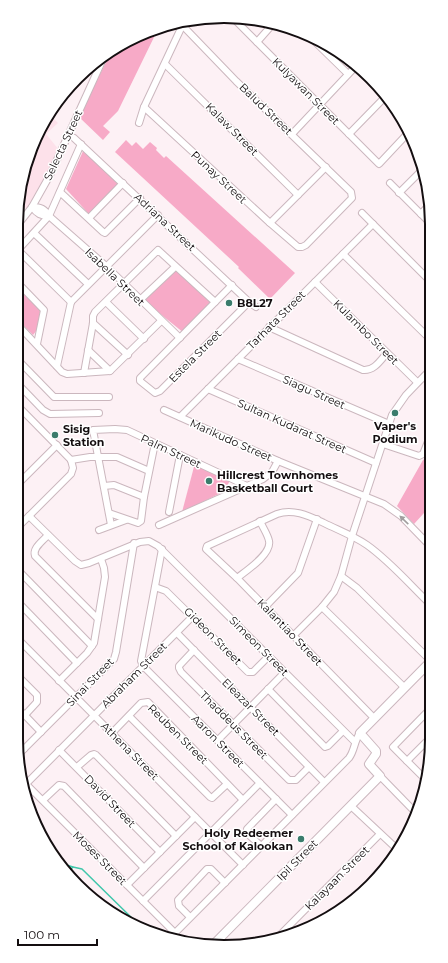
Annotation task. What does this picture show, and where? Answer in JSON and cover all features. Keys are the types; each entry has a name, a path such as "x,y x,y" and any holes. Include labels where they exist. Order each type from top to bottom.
{"street":[{"name":"Kulyawan Street","path":"238,23 379,164 405,137"},
{"name":"Balud Street","path":"185,27 236,81 351,192 352,198 306,245 300,248 296,246"},
{"path":"139,123 144,107 182,28"},
{"path":"257,42 270,29"},
{"path":"323,49 348,74"},
{"name":"Kalaw Street","path":"165,64 298,195"},
{"name":"Selecta Street","path":"23,218 32,207 50,175 99,67"},
{"path":"292,134 352,70"},
{"path":"349,134 382,100"},
{"name":"Punay Street","path":"144,107 296,246"},
{"name":"Adriana Street","path":"74,138 140,198 249,302 256,306"},
{"path":"23,245 49,216 81,144"},
{"path":"270,223 326,167"},
{"path":"399,193 418,174"},
{"path":"89,218 123,183"},
{"path":"390,183 425,218"},
{"path":"60,192 105,233 140,198"},
{"name":"Isabella Street","path":"32,207 38,207 46,210 49,216 106,266 180,338"},
{"path":"421,214 425,210"},
{"path":"362,213 425,276"},
{"path":"57,366 71,302 158,215"},
{"name":"Tarhata Street","path":"180,417 373,224"},
{"path":"34,233 88,284"},
{"path":"84,373 93,316 95,312 158,250 215,302"},
{"path":"343,254 425,334"},
{"path":"23,257 71,302"},
{"path":"140,300 175,267"},
{"name":"Kulambo Street","path":"315,282 417,382"},
{"path":"180,338 232,285"},
{"path":"23,289 44,310 37,344"},
{"path":"106,302 144,339"},
{"name":"Estela Street","path":"180,338 140,378 140,381 155,393 160,391 249,302"},
{"path":"23,330 62,372 67,374 84,373 110,371 161,321"},
{"path":"93,323 128,355"},
{"path":"269,327 363,370 369,371 387,353"},
{"path":"88,350 110,371"},
{"name":"Siagu Street","path":"238,359 389,424"},
{"path":"23,365 54,397 109,397"},
{"path":"293,636 333,594 341,576 352,536 389,424 396,408 425,375"},
{"path":"23,389 50,414 99,413"},
{"name":"Sultan Kudarat Street","path":"208,389 376,463"},
{"name":"Marikudo Street","path":"164,410 278,461 365,497 379,501 395,512 425,541"},
{"path":"23,411 71,460 73,468 71,474 23,522"},
{"name":"Palm Street","path":"97,457 92,430 122,429 247,486"},
{"path":"109,513 138,523 141,521 144,497 155,443"},
{"path":"383,444 419,456 425,451"},
{"path":"23,479 57,445"},
{"path":"169,512 180,455"},
{"path":"71,460 97,457 117,457 149,471"},
{"path":"97,457 111,525"},
{"path":"159,525 269,476 278,461"},
{"path":"104,486 114,485 144,497"},
{"path":"238,578 268,550 269,541 260,521 288,511 317,519 368,545 425,599"},
{"path":"29,516 78,563 85,564 101,559 134,543 154,543 162,549 141,661 143,666"},
{"path":"265,607 298,573 317,519"},
{"path":"99,530 126,520"},
{"name":"Kalantiao Street","path":"260,521 206,546 206,549 238,578 374,718"},
{"path":"48,535 36,548 34,552 35,556 98,619"},
{"name":"Sinai Street","path":"24,749 114,659 134,543"},
{"name":"Simeon Street","path":"162,549 355,742"},
{"path":"59,680 92,646 105,577 101,559"},
{"path":"23,575 92,646"},
{"path":"341,576 356,588 425,655"},
{"name":"Gideon Street","path":"155,587 166,590 248,672 253,672 269,656"},
{"path":"23,607 77,663"},
{"path":"322,607 405,688"},
{"name":"Abraham Street","path":"28,782 193,616"},
{"name":"Eleazar Street","path":"177,632 324,782"},
{"name":"Athena Street","path":"23,644 243,865"},
{"name":"Thaddeus Street","path":"194,650 180,664 179,670 233,725 289,780 296,780 309,767"},
{"name":"Aaron Street","path":"143,666 292,815"},
{"path":"174,934 351,756 355,742 360,733 425,667"},
{"path":"218,740 285,672"},
{"path":"23,681 37,695 38,699 25,715 41,732"},
{"path":"268,689 325,747 328,746 343,731"},
{"name":"Reuben Street","path":"112,733 141,703 148,702 243,800"},
{"path":"422,773 393,747 425,714"},
{"path":"129,716 210,797 215,797 227,784"},
{"path":"360,733 376,751 376,754 369,764 412,809"},
{"path":"407,761 425,743"},
{"name":"David Street","path":"59,750 160,852"},
{"path":"77,767 91,755 96,755 176,836"},
{"name":"Ipil Street","path":"218,940 380,776"},
{"path":"143,901 260,783"},
{"path":"43,800 62,784 144,868"},
{"name":"Moses Street","path":"29,789 43,800 143,901 169,932"},
{"path":"261,846 248,834 247,829 276,799"},
{"path":"351,806 394,846"},
{"path":"127,885 195,817"},
{"name":"Kalayaan Street","path":"285,930 380,834"},
{"path":"190,917 179,906 178,900 207,869 211,869 225,882"}],"shaded area":[{"path":"155,35 118,111 103,126 110,132 103,140 79,117 106,62 135,44"},
{"path":"53,118 58,123 46,134 59,150 48,175 28,210 24,207 30,172 38,147"},
{"path":"126,140 132,146 136,142 143,149 150,142 157,148 156,150 164,158 166,156 295,273 270,299 238,268 239,267 115,152"},
{"path":"84,149 120,182 89,214 66,189"},
{"path":"179,268 216,302 184,333 143,300"},
{"path":"23,290 41,307 37,330 33,335 23,325"},
{"path":"425,459 425,514 424,513 414,524 397,506"},
{"path":"195,463 230,480 225,491 182,512"}],"waterway":[{"path":"68,866 82,869 131,917"}],"place":[{"name":"B8L27","path":"229,303"},
{"name":"Vaper's Podium","path":"395,413"},
{"name":"Sisig Station","path":"55,435"},
{"name":"Hillcrest Townhomes Basketball Court","path":"209,481"},
{"name":"Holy Redeemer School of Kalookan","path":"301,839"}]}
